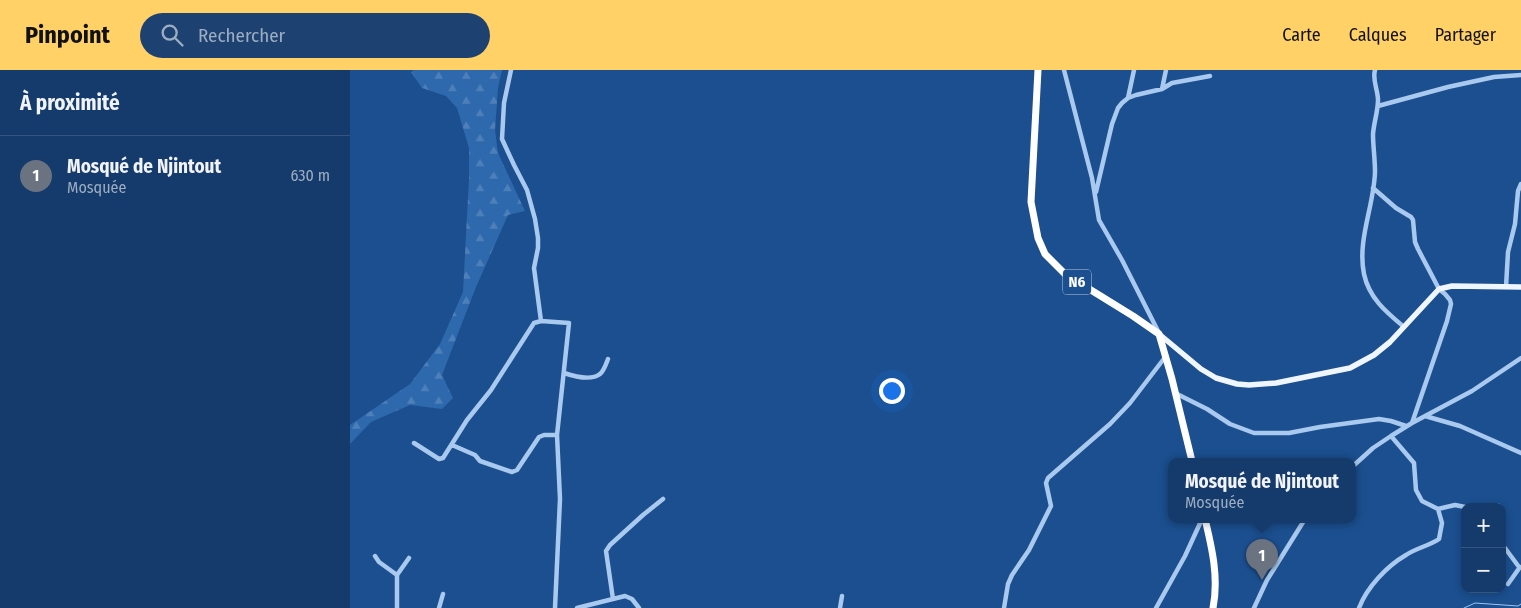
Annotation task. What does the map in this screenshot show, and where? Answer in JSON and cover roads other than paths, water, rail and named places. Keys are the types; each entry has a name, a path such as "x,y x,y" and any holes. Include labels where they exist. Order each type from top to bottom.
{"highway":[{"name":"N6","path":"1038,70 1032,202 1035,228 1042,248 1065,274 1159,334"},
{"path":"1159,334 1191,458"},
{"path":"1205,523 1215,570 1213,608"}],"main road":[{"path":"1159,334 1209,375 1237,384 1260,385 1350,368 1374,355 1390,342 1438,289 1452,286 1521,287"}],"street":[{"path":"511,70 504,103 502,139 527,190 535,219 538,248 534,268 542,321"},
{"path":"1064,70 1096,193"},
{"path":"1128,98 1134,70"},
{"path":"1162,89 1166,70"},
{"path":"1375,70 1374,78 1378,96 1373,133 1375,170 1364,241 1364,274 1373,297 1383,309 1404,327"},
{"path":"1378,106 1494,77 1521,75"},
{"path":"1159,334 1122,260 1099,220 1096,193 1118,108 1128,98 1162,89 1172,83 1210,76"},
{"path":"1506,287 1508,252 1516,221 1518,191 1521,184"},
{"path":"1373,188 1396,208 1411,217 1413,220 1415,242 1438,289 1449,297 1451,304 1412,423"},
{"path":"414,443 441,459 443,458 467,420 491,390 534,323 542,321 569,323 557,436 560,499 555,608"},
{"path":"1004,608 1008,584 1012,575 1029,550 1051,506 1046,483 1048,478 1110,424 1130,403 1166,356"},
{"path":"1356,463 1373,448 1406,426 1472,391 1521,358"},
{"path":"564,373 582,378 597,376 602,373 608,360"},
{"path":"1175,393 1200,405 1230,424 1254,433 1289,433 1320,427 1379,420 1391,421 1406,426"},
{"path":"1425,416 1454,424 1521,453"},
{"path":"452,445 475,455 480,461 512,472 517,470 539,437 544,435 557,436"},
{"path":"1391,436 1414,463 1416,490 1422,501 1438,508 1455,505 1461,506"},
{"path":"613,599 606,551 642,515 663,499"},
{"path":"1359,608 1365,595 1377,580 1398,560 1439,539 1442,523 1438,508"},
{"path":"1156,608 1202,523"},
{"path":"1254,608 1266,580 1302,523"},
{"path":"1505,548 1520,567 1508,584"},
{"path":"375,556 379,562 397,575"},
{"path":"397,608 397,575 409,558"},
{"path":"439,608 443,594"},
{"path":"577,608 628,596 639,608"},
{"path":"840,608 842,596"}],"waterway":[{"path":"1464,608 1475,603 1518,606 1521,604"}],"place":[{"name":"Mosqué de Njintout","path":"1262,580"}]}
